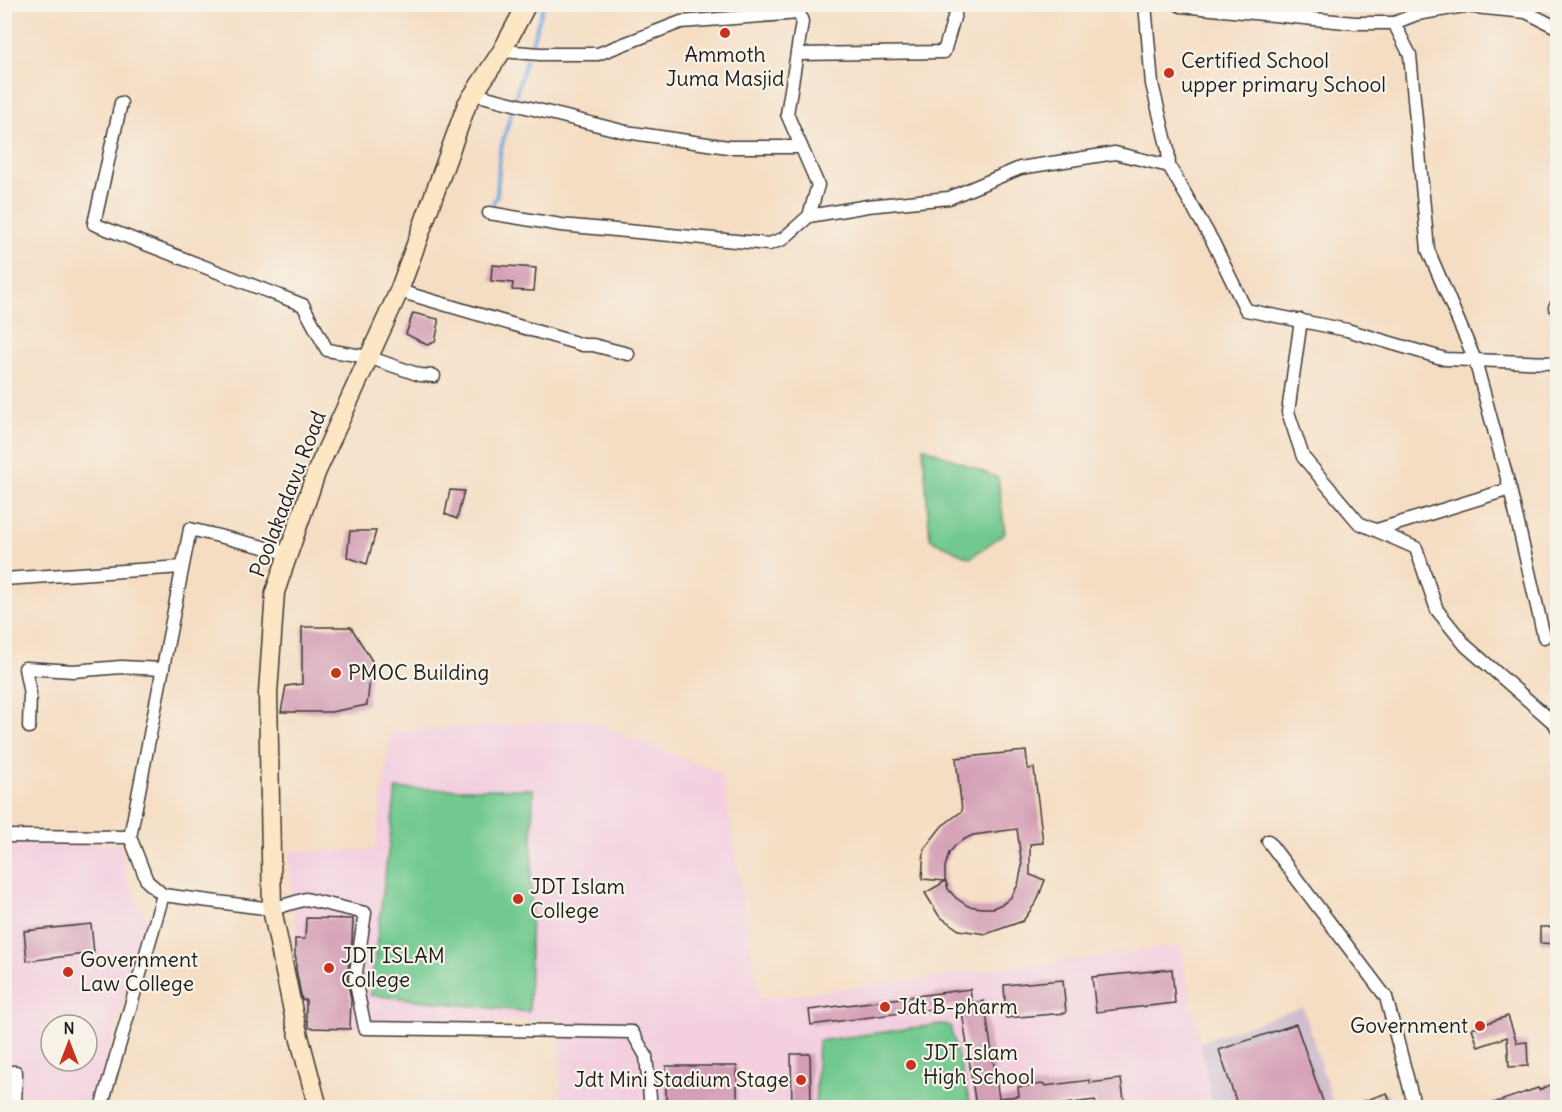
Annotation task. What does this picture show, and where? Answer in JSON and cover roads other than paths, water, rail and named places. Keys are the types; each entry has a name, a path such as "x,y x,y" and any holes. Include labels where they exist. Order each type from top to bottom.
{"street":[{"name":"Poolakadavu Road","path":"318,1107 295,1021 272,909 268,693 275,592 316,473 399,291 467,104 502,51 527,4"},
{"path":"797,54 944,52 956,4"},
{"path":"1145,4 1152,84 1168,150 1169,166 1213,242 1246,310 1347,330 1445,359 1553,363 1557,361"},
{"path":"1178,4 1250,9 1355,23 1394,23 1417,14 1464,6 1526,12 1557,28"},
{"path":"502,51 540,54 598,54 681,22 798,9 802,22 787,114 818,185 809,216"},
{"path":"1394,23 1410,55 1428,250 1475,360 1510,489 1544,637"},
{"path":"474,94 626,132 728,147 801,147"},
{"path":"121,104 94,224 303,305 327,350 368,357 420,375 434,376"},
{"path":"489,213 561,225 769,244 783,239 809,216 868,206 949,198 1020,168 1115,153 1169,166"},
{"path":"399,291 583,345 593,345 628,354"},
{"path":"1301,320 1288,412 1303,457 1359,523 1416,548 1437,610 1466,646 1556,725"},
{"path":"1377,531 1510,489"},
{"path":"288,553 190,528 130,837 147,881 164,895 272,909 306,900 365,913 355,979 365,1028 632,1032 646,1056 651,1107"},
{"path":"4,579 182,567"},
{"path":"29,727 30,694 25,668 73,671 121,667 163,669"},
{"path":"4,836 130,837"},
{"path":"1268,841 1386,997 1415,1107"},
{"path":"101,1107 164,895"},
{"path":"4,1072 15,1072 15,1107"}],"waterway":[{"path":"529,52 544,4"},
{"path":"490,210 497,195 500,152 526,59"}],"place":[{"name":"Ammoth Juma Masjid","path":"725,33"},
{"name":"Certified School upper primary School","path":"1169,73"},
{"name":"PMOC Building","path":"336,673"},
{"name":"JDT Islam College","path":"518,899"},
{"name":"JDT ISLAM College","path":"329,968"},
{"name":"Government Law College","path":"68,972"},
{"name":"Jdt B-pharm","path":"885,1007"},
{"name":"Government","path":"1480,1026"},
{"name":"JDT Islam High School","path":"911,1065"},
{"name":"Jdt Mini Stadium Stage","path":"801,1080"}]}
